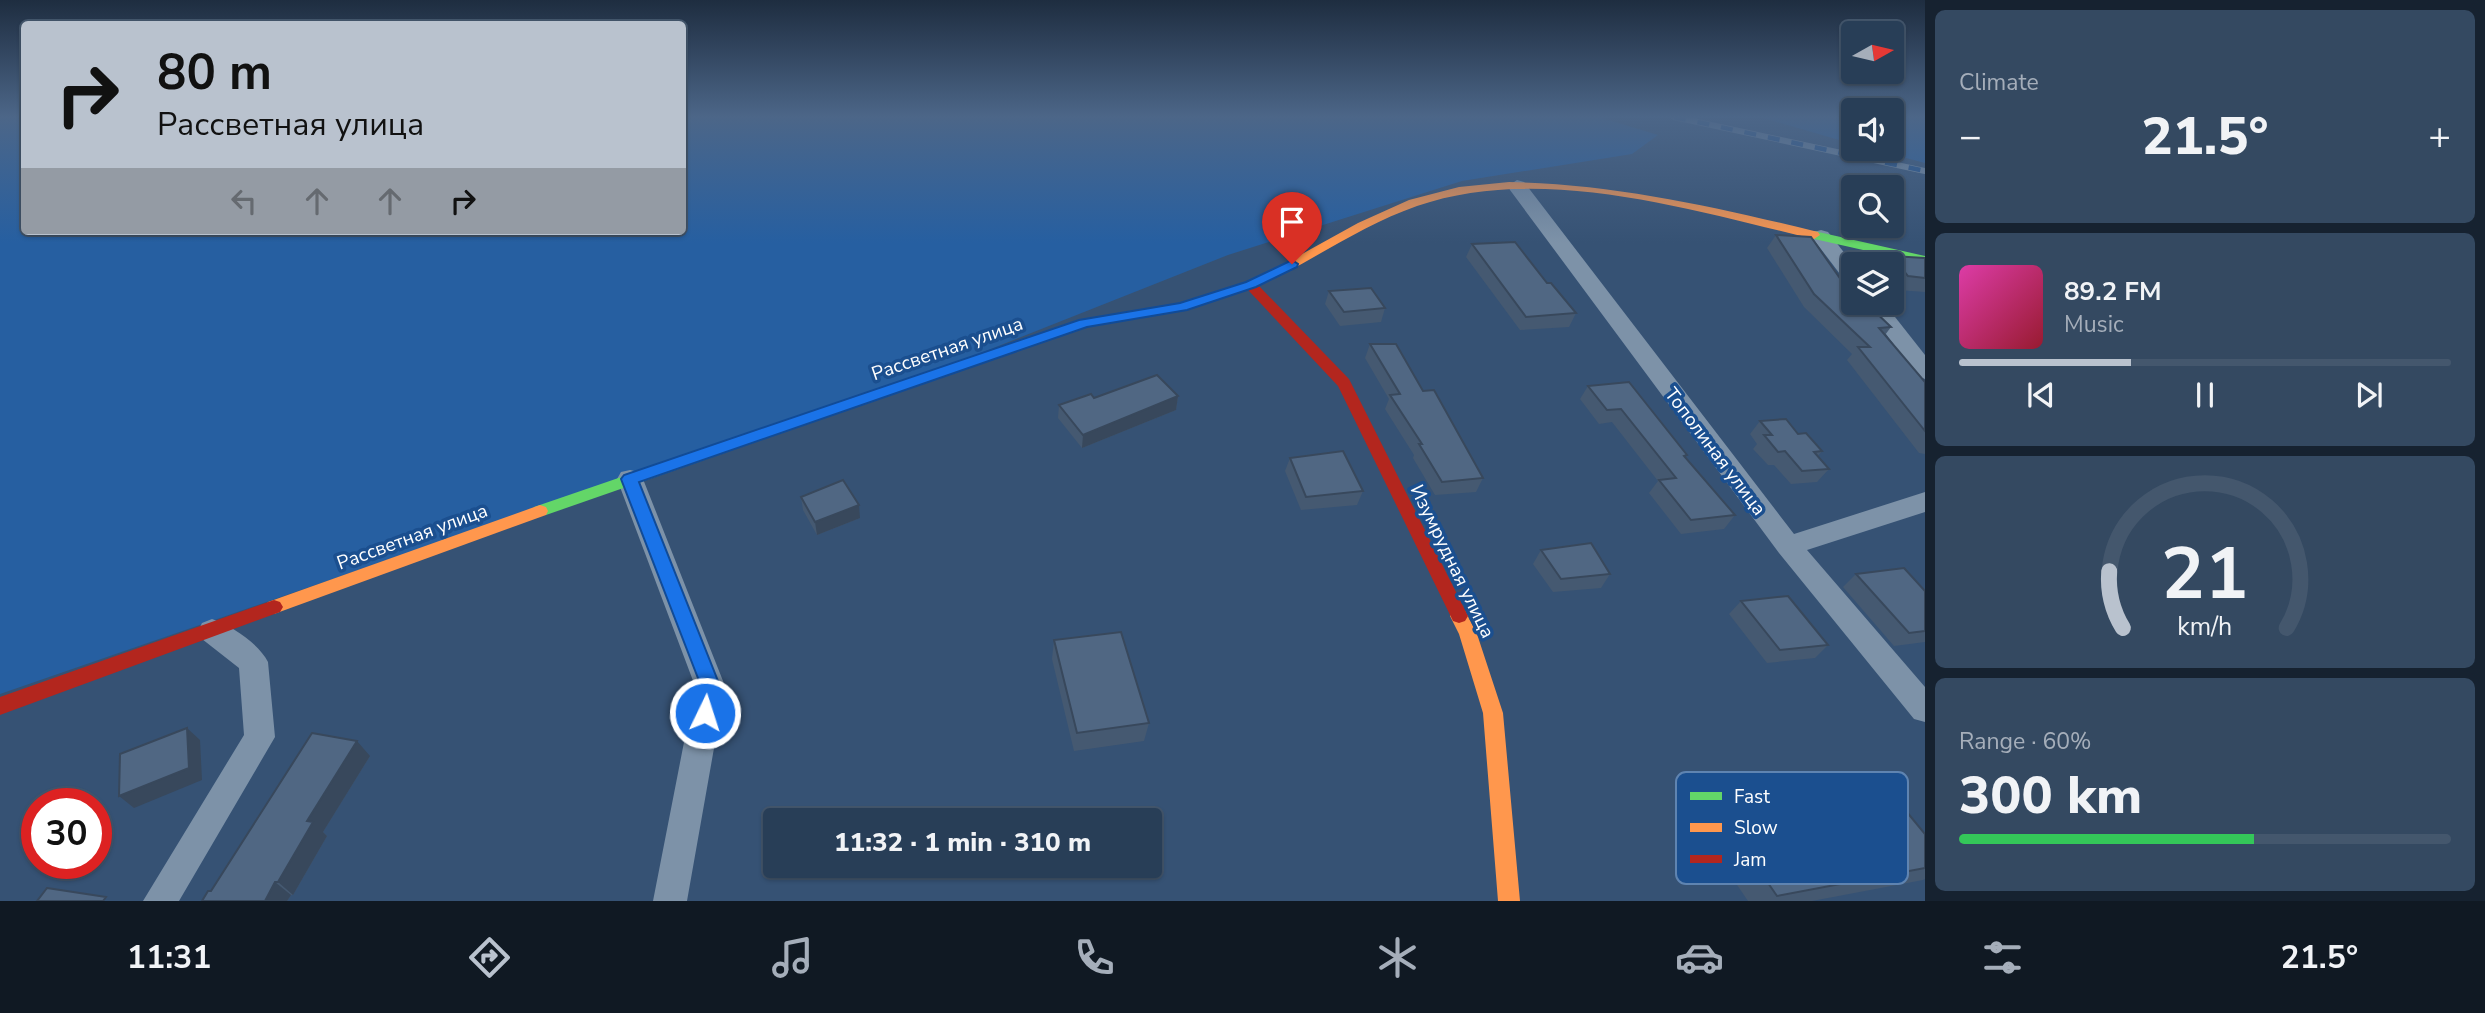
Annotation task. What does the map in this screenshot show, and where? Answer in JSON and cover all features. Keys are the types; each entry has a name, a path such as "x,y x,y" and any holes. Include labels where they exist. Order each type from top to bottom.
{"street":[{"name":"Рассветная улица","path":"0,706 629,479 1084,323 1182,307 1251,285 1366,224 1414,203 1450,193 1517,186 1585,188 1698,209 1925,260"},
{"name":"Тополиная улица","path":"1517,186 1788,546 1925,709"},
{"path":"1821,236 1841,262"},
{"name":"Изумрудная улица","path":"1251,285 1344,383 1468,634 1493,713 1509,901"},
{"path":"1881,315 1925,371"},
{"path":"629,479 710,686 670,901"},
{"path":"1788,546 1925,502"},
{"path":"160,901 260,737 253,662 212,631"}],"shaded area":[{"path":"0,159 21,159 21,235 686,235 686,159 1600,159 1462,181 1228,255 938,370 0,694"}],"building":[{"path":"1776,235 1811,237 1841,280 1841,315 1878,315 1891,327 1879,328 1925,382 1925,431 1858,347 1870,347 1814,294"},
{"path":"1515,242 1547,283 1551,283 1576,313 1526,317 1472,244"},
{"path":"1904,257 1925,258 1925,278 1908,276 1904,271"},
{"path":"1371,288 1385,308 1344,312 1329,291"},
{"path":"1370,344 1396,344 1423,391 1434,390 1483,478 1442,482 1419,444 1422,444 1390,395 1400,394"},
{"path":"1157,375 1178,396 1083,435 1059,405 1091,394 1094,398"},
{"path":"1629,382 1687,455 1684,456 1735,515 1691,520 1659,480 1676,478 1621,409 1607,410 1588,386"},
{"path":"1786,419 1798,434 1806,433 1822,451 1814,452 1829,469 1802,471 1785,451 1778,452 1764,435 1772,435 1760,421"},
{"path":"1343,451 1363,491 1306,497 1290,458"},
{"path":"843,480 859,505 815,522 801,497"},
{"path":"1591,543 1610,574 1561,579 1541,550"},
{"path":"1904,568 1925,591 1925,631 1909,633 1856,574"},
{"path":"1788,596 1828,645 1780,650 1741,601"},
{"path":"1121,632 1149,723 1077,733 1054,640"},
{"path":"187,728 189,768 119,796 120,754"},
{"path":"312,733 357,741 307,821 313,822 278,882 275,882 265,901 202,901 208,891 211,891"},
{"path":"1908,813 1925,834 1925,868 1908,871"},
{"path":"1769,884 1840,884 1777,896"},
{"path":"47,888 106,897 103,901 37,901"}],"railway":[{"path":"1869,159 1925,171"}],"traffic: fast":[{"path":"1814,235 1925,260"},
{"path":"540,511 851,403"}],"traffic: slow":[{"path":"1280,270 1362,226 1413,203 1459,191 1509,186 1614,192 1718,212 1814,235"},
{"path":"274,607 540,511"},
{"path":"1459,616 1468,634 1493,713 1509,901"}],"traffic: jam":[{"path":"851,403 1085,323 1182,307 1251,285 1280,270"},
{"path":"1251,285 1344,383 1459,616"},
{"path":"0,706 274,607"}],"route":[{"path":"705,713 710,686 629,479 1084,323 1182,307 1251,285 1292,264"}]}
